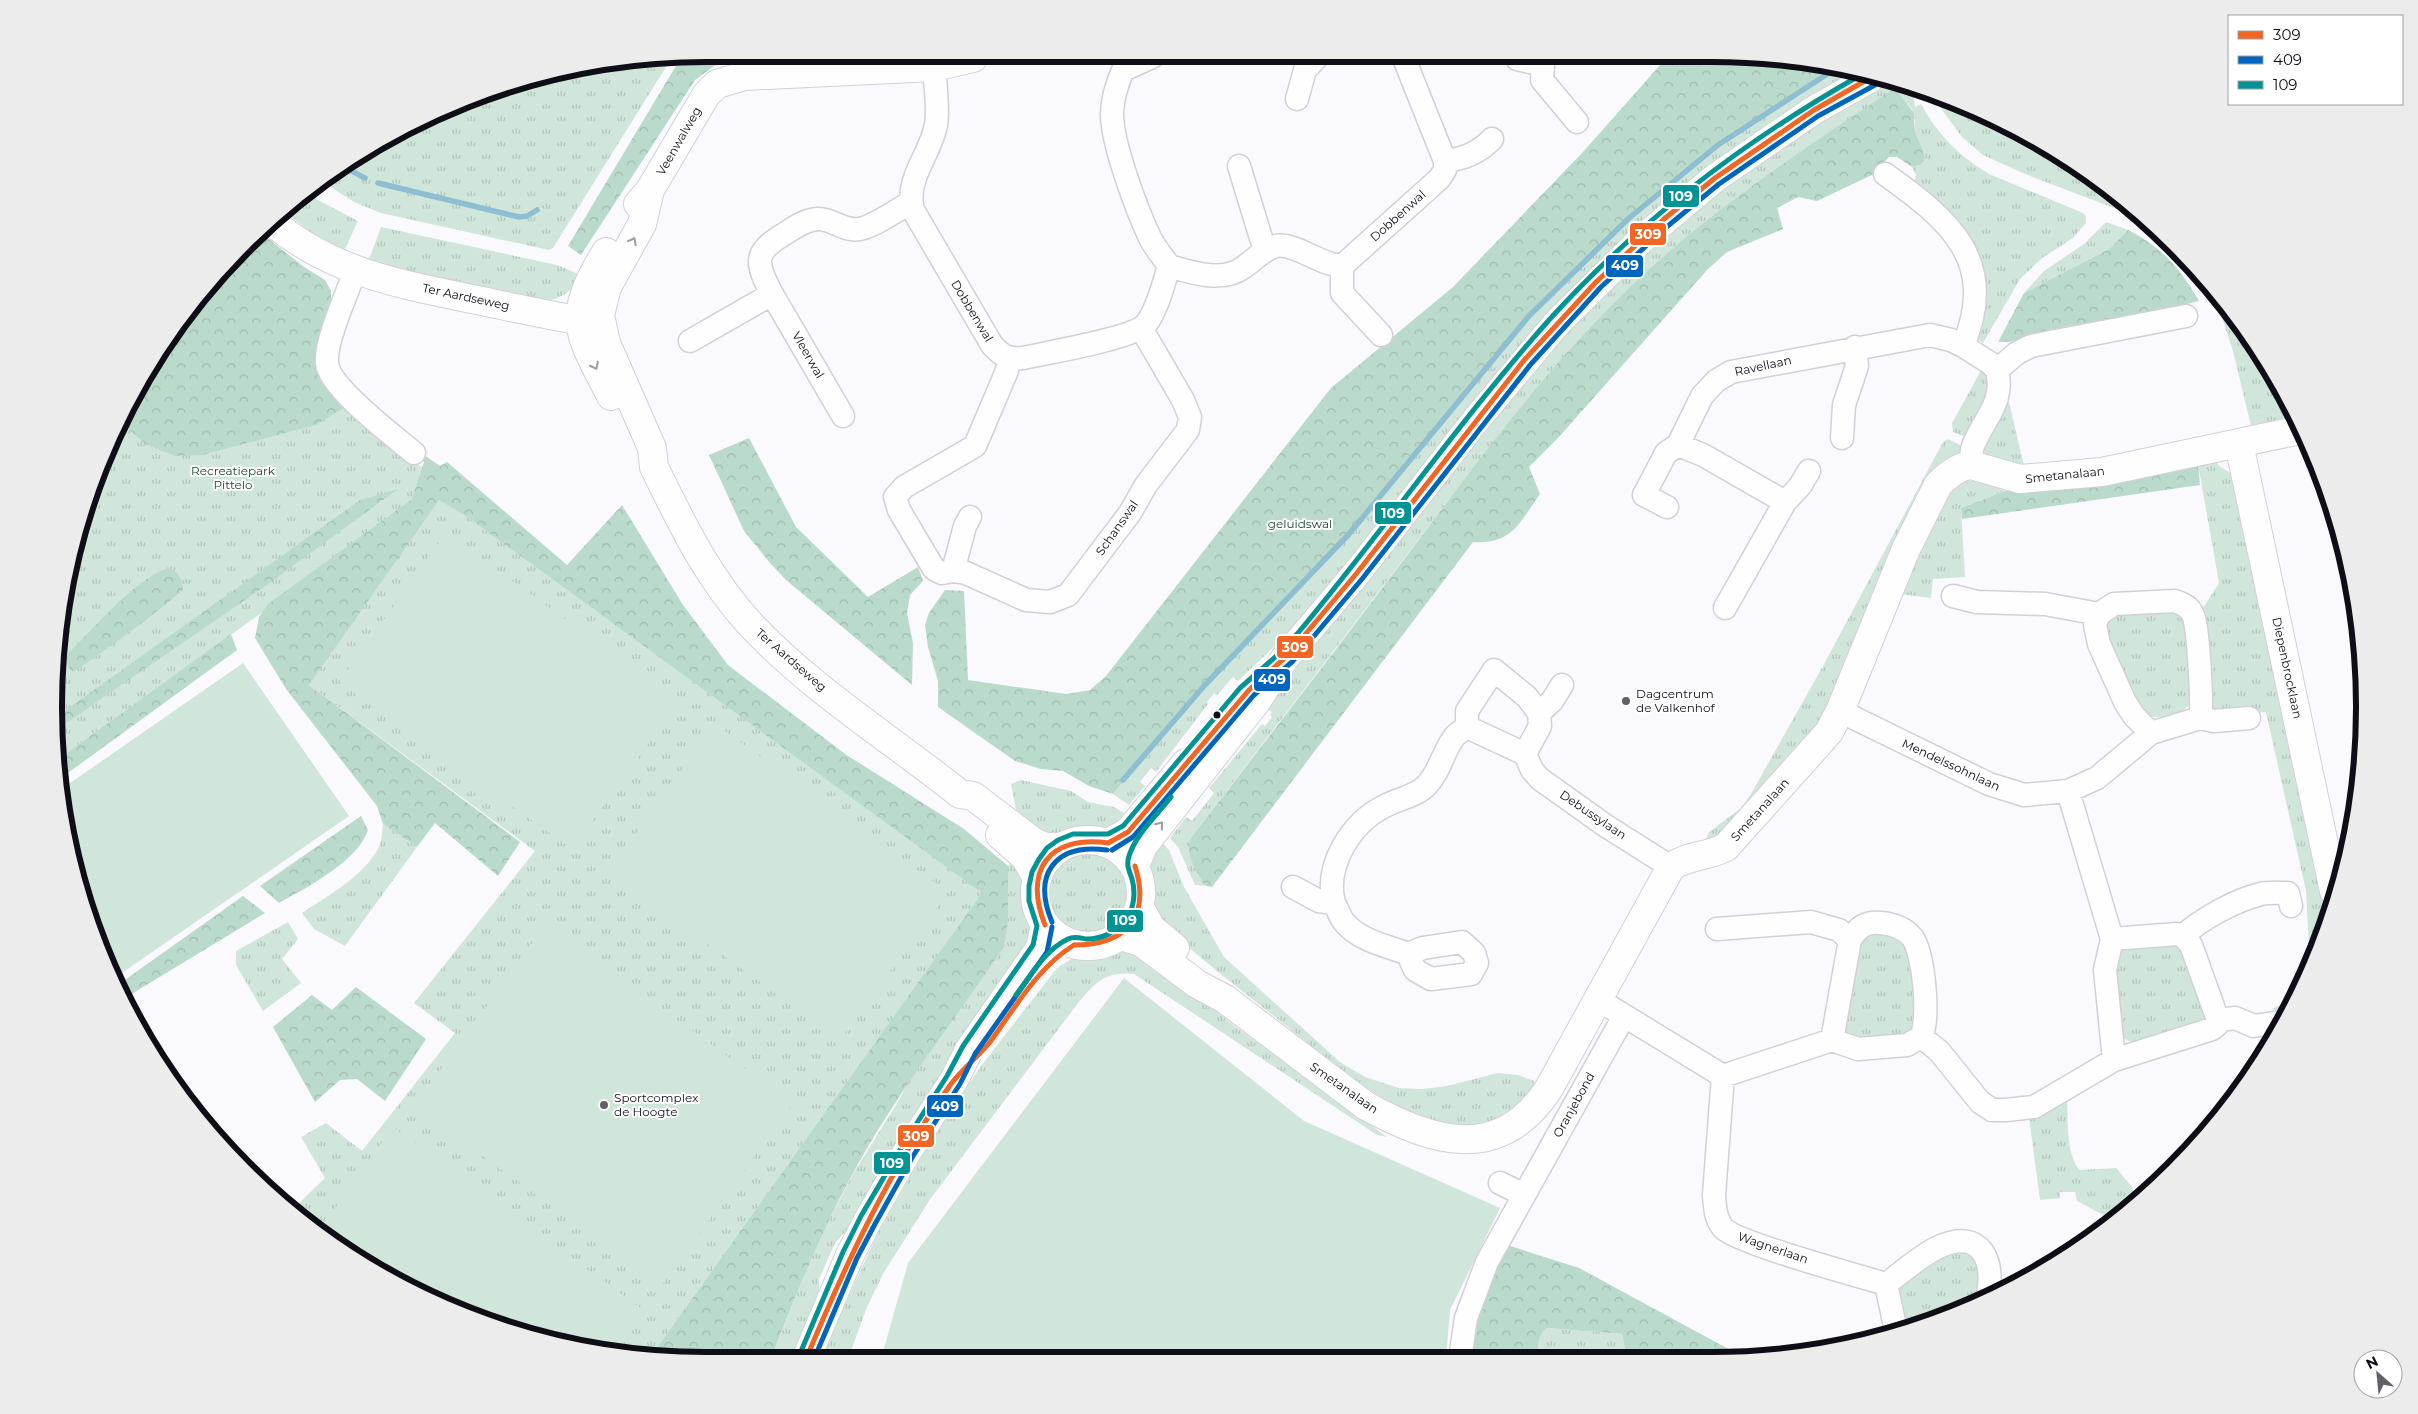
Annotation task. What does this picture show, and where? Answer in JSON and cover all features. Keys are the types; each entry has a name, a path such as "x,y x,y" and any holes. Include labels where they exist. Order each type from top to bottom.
{"street":[{"name":"Veenwalweg","path":"590,322 580,306 591,278 626,217 650,190 696,109 717,84 729,79 764,74 934,67 956,62"},
{"path":"1297,99 1305,70 1312,62"},
{"path":"1405,62 1445,162 1457,160 1482,150 1492,139"},
{"path":"1545,62 1542,80 1576,122"},
{"path":"1119,64 1112,114 1115,141 1151,240 1170,266 1188,272 1229,275 1242,269 1265,251 1278,245 1294,248 1320,262 1342,266 1342,292 1380,335"},
{"path":"911,202 912,183 936,125 934,67"},
{"path":"1135,866 1143,846 1256,702 1285,658 1356,574 1525,359 1596,282 1658,224 1715,178 1814,110 1865,81"},
{"name":"Dobbenwal","path":"1342,266 1439,179 1445,170 1445,162"},
{"path":"1239,166 1265,251"},
{"path":"1886,174 1944,220 1964,251 1974,284 1975,306 1974,318 1963,346"},
{"name":"Dobbenwal","path":"911,202 917,219 992,345 1002,356 1010,359"},
{"name":"Vleerwal","path":"843,416 761,274 760,260 764,248 773,240 804,222 818,219 851,230 863,228 911,202"},
{"name":"Ter Aardseweg","path":"278,226 312,250 355,271 432,291 590,322 606,343 652,448 652,462 708,570 750,624 775,649 960,794 973,796 1035,843 1046,847 1060,847"},
{"path":"1010,359 1024,358 1092,342 1130,333 1141,328 1150,317 1170,266"},
{"path":"355,271 333,335 327,364 332,379 366,413 414,453"},
{"path":"690,341 772,294"},
{"path":"1970,466 1973,447 1995,405 1999,393 2000,383 1997,370 2017,353 2031,346 2186,316"},
{"name":"Schanswal","path":"1010,359 1006,374 975,446 904,487 895,497 899,510 929,562 942,573 953,571 966,573 1026,600 1050,602 1068,595 1130,513 1146,485 1188,430 1190,417 1183,400 1141,328"},
{"name":"Ravellaan","path":"1667,507 1644,495 1666,453 1678,444 1702,396 1716,381 1731,372 1855,347 1930,335 1951,340 1963,346 1990,363 1997,370"},
{"path":"1842,438 1844,405 1856,366 1855,347"},
{"name":"Smetanalaan","path":"1121,936 1141,942 1197,984 1225,999 1366,1106 1390,1119 1433,1136 1458,1140 1473,1140 1506,1130 1534,1109 1553,1083 1671,867 1682,859 1712,854 1726,847 1829,732 1840,711 1906,550 1938,485 1962,466 1970,466 2007,477 2034,478 2102,472 2293,432"},
{"path":"1678,444 1702,454 1785,502"},
{"name":"Diepenbrocklaan","path":"2239,444 2332,881"},
{"path":"1725,608 1785,502 1800,486 1809,470"},
{"path":"953,571 965,526 970,517"},
{"path":"1953,596 1977,602 2013,601 2045,604 2099,614"},
{"path":"2150,733 2134,716 2125,702 2099,644 2095,625 2099,614 2114,604 2175,601 2189,608 2194,616 2202,699 2200,718"},
{"path":"1108,843 1128,832 1249,690 1285,658"},
{"path":"1494,670 1527,697 1539,713 1540,726 1525,754 1467,727 1467,710 1494,670"},
{"path":"1539,713 1552,701 1562,685"},
{"name":"Mendelssohnlaan","path":"1840,711 1989,784 2006,791 2024,795 2068,790 2097,778 2150,733 2200,718 2214,721 2249,718"},
{"path":"1408,954 1379,944 1344,923 1331,893 1334,865 1360,822 1384,806 1426,786 1455,736 1467,727"},
{"name":"Debussylaan","path":"1525,754 1532,770 1540,779 1606,826 1671,867"},
{"path":"2068,790 2112,939 2105,970 2114,1060"},
{"name":"Ter Aardseweg","path":"960,794 965,806 1024,857 1037,878"},
{"path":"1088,839 1108,843 1124,852 1135,866 1141,884 1140,908 1133,923 1121,936 1106,943 1090,946 1074,945 1058,937 1045,925 1035,902 1037,878 1046,860 1060,847 1088,839"},
{"path":"1293,887 1320,901 1334,903"},
{"path":"2183,936 2194,926 2219,912 2262,894 2288,892 2291,906"},
{"name":"Smetanalaan","path":"1140,908 1151,928 1205,975 1225,999"},
{"path":"1717,929 1811,922 1839,930 1850,940"},
{"path":"1598,999 1723,1076 1832,1040 1858,1050 1907,1045 1921,1037 1926,1020 1921,956 1913,939 1902,928 1879,922 1862,926 1850,940 1832,1040"},
{"path":"809,1352 850,1256 868,1220 912,1143 954,1080 969,1050 1040,948 1045,925"},
{"path":"1921,1037 1939,1051 1980,1102 1992,1110 2034,1107 2114,1060 2217,1026 2218,1020 2191,945 2183,936 2170,934 2112,939"},
{"path":"954,1080 978,1056 1052,962 1074,945"},
{"name":"Oranjebond","path":"1461,1352 1466,1318 1487,1262 1624,1016"},
{"path":"2218,1020 2235,1018 2254,1026 2272,1023"},
{"name":"Wagnerlaan","path":"1723,1076 1714,1195 1715,1210 1723,1227 1747,1240 1886,1284"},
{"path":"1553,1083 1579,1097"},
{"path":"1500,1182 1524,1195"},
{"path":"1895,1325 1886,1284 1939,1247 1965,1242 1982,1250 1988,1262 1991,1278 1989,1288"}],"green space":[{"path":"735,62 714,66 695,80 581,255 568,246 677,63"},
{"name":"geluidswal","path":"1663,62 1753,64 1828,74 1718,145 1628,219 1529,316 1349,534 1204,686 1113,794 1089,786 1063,771 1041,769 1015,761 938,707 938,681 928,647 925,625 929,613 945,590 964,591 968,680 1066,694 1090,690 1106,676 1331,388 1453,287 1582,153"},
{"path":"668,64 553,248 549,250 381,213 354,202 329,186 385,149 422,129 460,112 540,84 623,68"},
{"path":"1828,74 1849,78 1735,149 1369,537 1299,623 1238,681 1233,677 1217,695 1214,693 1207,702 1208,704 1156,772 1151,768 1140,782 1145,786 1129,805 1113,794 1204,686 1349,534 1529,316 1628,219 1718,145"},
{"path":"1884,86 1895,89 1612,305 1544,381 1461,484 1190,839 1206,886 1195,885 1178,847 1170,838 1186,817 1192,821 1214,793 1209,788 1262,724 1265,726 1272,717 1270,715 1272,712 1267,709 1307,654 1531,371 1596,300 1663,237 1698,208 1772,153"},
{"path":"1893,89 1897,90 1914,113 1914,129 1923,150 1924,161 1920,165 1912,167 1897,157 1889,157 1874,174 1817,201 1798,197 1777,208 1783,229 1727,252 1707,270 1558,438 1529,467 1540,494 1514,530 1497,540 1473,542 1212,887 1206,886 1190,857 1190,839 1528,398 1582,336 1643,275 1711,217 1820,138"},
{"path":"1896,90 1913,95 1915,107 1921,104 1950,144 1968,160 1989,174 2083,213 2086,216 2086,223 2073,238 2042,258 2020,279 1983,343 1974,337 1982,304 1914,183 1916,175 1912,167 1920,165 1923,150 1914,129 1915,120 1912,109"},
{"path":"1940,105 1996,129 2033,149 2069,171 2122,211 2025,174 1983,155 1962,137"},
{"path":"314,196 358,221 344,251 314,235 290,216"},
{"path":"2106,222 2128,230 2109,249 2024,293 2044,271 2084,244"},
{"path":"381,227 557,265 583,276 568,292 548,301 367,265"},
{"path":"2128,230 2161,251 2177,268 2199,301 2035,341 1998,342 2024,293 2109,249"},
{"path":"266,237 304,267 325,280 331,291 331,303 320,344 345,407 316,425 202,455 175,456 145,444 127,427 149,385 171,349 222,282"},
{"name":"Recreatiepark Pittelo","path":"249,253 311,380 442,483 65,755 62,707 68,623 84,540 97,500 129,422 171,349 222,282"},
{"path":"2221,313 2247,349 2289,422 2252,430 2233,351"},
{"path":"1984,365 1990,394 1968,438 1953,432 1952,423"},
{"path":"2009,402 2024,466 1984,455 1987,435"},
{"path":"749,438 796,527 868,597 918,567 923,581 910,595 907,613 913,643 912,685 786,580 744,531 709,455"},
{"path":"1948,439 1964,447 1959,459 1896,542 1819,724 1717,838 1703,844 1709,832 1741,808 1751,794 1823,666 1943,442"},
{"path":"418,451 440,466 447,462 567,565 622,505 683,605 728,665 845,754 964,829 1008,866 1008,922 1004,947 906,1087 869,1145 840,1197 799,1289 774,1352 707,1352 656,1349 982,893 467,517 439,500 309,685 520,842 498,876 435,823 417,847 383,824 377,806 286,689 255,638 259,617 268,604 412,499 424,462"},
{"path":"2217,462 2219,466 2236,476 2326,900 2309,946 2306,891 2266,712 2223,716 2213,714 2203,608 2219,583 2198,464"},
{"path":"2198,463 2200,485 1962,519 1961,508 2005,491 2040,492"},
{"path":"1963,480 1982,482 2005,491 1961,508 1965,577 1933,579 1931,598 1900,594 1947,492"},
{"path":"398,489 264,587 63,725 62,713 360,500"},
{"path":"438,499 467,517 983,893 656,1349 623,1346 540,1330 460,1302 422,1285 385,1265 349,1243 298,1204 325,1178 301,1137 326,1123 362,1151 455,1033 414,1003 535,851 309,685"},
{"path":"446,533 679,701 572,849 339,682"},
{"path":"169,568 180,577 183,590 116,643 74,672 70,669 67,655 102,619 144,581"},
{"path":"2184,611 2192,702 2182,711 2168,716 2154,717 2141,713 2103,632 2113,612"},
{"path":"231,634 237,650 66,774 65,755"},
{"path":"243,663 349,816 121,974 97,914 84,874 67,785"},
{"path":"715,724 948,892 840,1040 608,872"},
{"path":"1021,780 1071,791 1088,802 1114,807 1124,813 1112,827 1099,833 1085,832 1062,838 1053,838 1018,820 1011,784"},
{"path":"361,816 368,830 354,852 343,863 303,890 279,903 260,886"},
{"path":"383,824 417,847 345,946 314,929 302,913 345,885 364,867 379,847"},
{"path":"1163,844 1169,850 1184,887 1224,957 1340,1062 1365,1077 1399,1088 1422,1089 1447,1086 1498,1073 1518,1075 1534,1081 1533,1090 1504,1115 1473,1125 1440,1122 1407,1111 1374,1092 1243,992 1170,931 1152,908 1148,876 1148,863"},
{"path":"1088,853 1103,856 1116,865 1125,878 1128,893 1125,908 1116,921 1103,930 1088,933 1073,930 1060,921 1051,908 1048,893 1051,878 1060,865 1073,856"},
{"path":"1012,863 1025,878 1031,920 1032,932 1020,962 945,1068 892,1149 849,1228 835,1243 819,1279 819,1293 794,1352 774,1352 814,1249 853,1174 899,1100 1008,895 1008,866"},
{"path":"243,896 265,913 130,995 124,981"},
{"path":"288,922 298,939 282,959 301,983 263,1011 236,965 236,951"},
{"name":"Sportcomplex de Hoogte","path":"545,925 793,1103 662,1285 414,1107"},
{"path":"1874,929 1902,939 1912,956 1917,1025 1906,1037 1853,1039 1846,1032 1844,1026 1859,941"},
{"path":"2152,942 2183,946 2206,1014 2205,1022 2137,1042 2129,1041 2120,1036 2117,1014 2116,956 2128,946"},
{"path":"1125,947 1147,955 1236,1027 1387,1137 1377,1135 1134,974 1115,974 1096,984 1078,1003 931,1198 884,1272 867,1307 851,1352 822,1352 879,1231 926,1149 981,1066 1057,968 1075,957"},
{"path":"1124,978 1304,1121 1500,1208 1450,1310 1447,1352 883,1352 908,1263"},
{"path":"356,987 426,1039 385,1101 357,1079 340,1080 315,1102 273,1027 312,995 332,1010"},
{"path":"2282,1004 2279,1011 2271,1009"},
{"path":"2067,1098 2070,1147 2075,1164 2080,1170 2116,1168 2132,1187 2134,1193 2105,1216 2077,1201 2075,1192 2060,1192 2060,1198 2040,1200 2029,1117"},
{"path":"393,1127 646,1312 621,1346 540,1330 460,1302 422,1285 349,1243 324,1224"},
{"path":"1504,1244 1579,1268 1732,1351 1626,1352 1622,1334 1547,1328 1541,1335 1538,1352 1466,1352 1467,1340"},
{"path":"1964,1250 1980,1262 1979,1293 1903,1322 1899,1294 1901,1285 1915,1271 1946,1256"},
{"path":"1547,1328 1622,1334 1626,1352 1538,1352 1540,1338"}],"waterway":[{"path":"1123,780 1204,686 1349,534 1529,316 1628,219 1718,145 1828,74"},
{"path":"350,170 365,178"},
{"path":"378,183 519,217 527,216 537,210"}],"transit line":[{"name":"109","path":"801,1352 843,1252 861,1216 901,1148 947,1076 963,1046 1033,945 1037,926 1029,901 1029,886 1032,872 1047,848 1058,840 1073,834 1108,834 1123,826 1240,688 1281,652 1298,633 1484,397 1549,320 1583,284 1656,217 1694,186 1775,128 1854,79"},
{"name":"309","path":"1108,843 1128,832 1249,690 1287,656 1356,574 1525,359 1596,282 1664,219 1715,178 1814,110 1865,81"},
{"name":"409","path":"1112,850 1133,837 1254,695 1293,661 1362,579 1531,364 1601,287 1669,225 1719,184 1818,116 1875,85"},
{"name":"109","path":"1016,995 1045,956 1060,944 1068,939 1077,937 1087,939 1102,937 1112,932 1124,922 1130,913 1134,896 1128,865 1132,848 1142,832 1171,797"},
{"name":"309","path":"1045,925 1039,905 1037,888 1040,873 1046,860 1056,851 1070,845 1087,842 1108,843"},
{"name":"409","path":"1052,922 1046,905 1045,890 1047,876 1052,865 1061,857 1074,852 1089,849 1107,850"},
{"name":"309","path":"1074,945 1092,944 1108,940 1130,925 1140,900 1135,866"},
{"name":"409","path":"817,1352 857,1258 875,1224 913,1156 960,1084 975,1054 1047,952 1052,927"},
{"name":"309","path":"809,1352 853,1252 889,1183 929,1116 951,1084 990,1042 1038,977 1061,954 1074,945"}],"place":[{"name":"Dagcentrum de Valkenhof","path":"1626,701"},
{"name":"Sportcomplex de Hoogte","path":"604,1105"}]}
